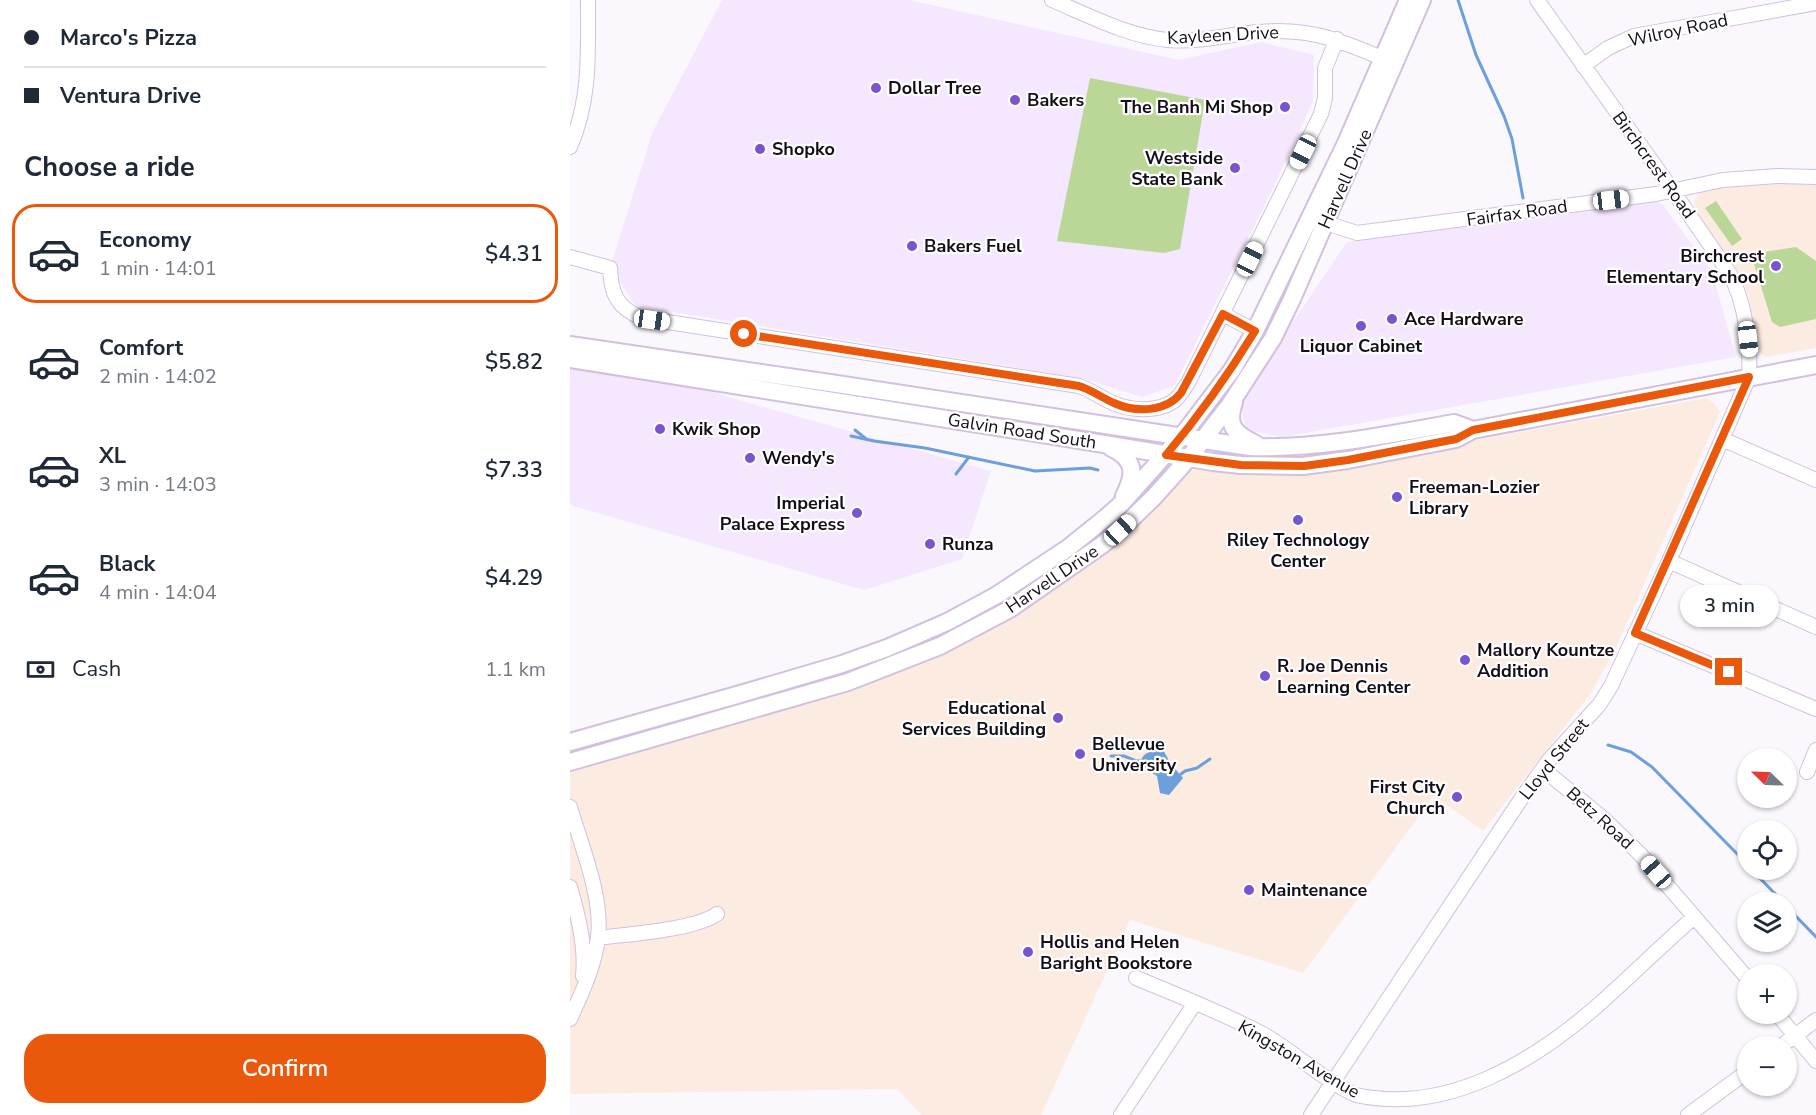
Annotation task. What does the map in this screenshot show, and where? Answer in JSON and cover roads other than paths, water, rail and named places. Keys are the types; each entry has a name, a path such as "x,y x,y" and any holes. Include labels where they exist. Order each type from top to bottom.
{"main road":[{"name":"Harvell Drive","path":"570,762 848,682 940,646 1010,609 1102,545 1142,510 1188,459 1237,394 1274,338 1326,223 1389,61 1408,0"},
{"name":"Harvell Drive","path":"570,742 842,664 887,648 947,622 997,595 1068,548 1120,505 1180,437 1226,377 1255,331 1346,143 1422,0"},
{"name":"Galvin Road South","path":"570,345 830,382 1201,441 1265,447 1311,446 1454,423 1473,430"},
{"name":"Galvin Road South","path":"570,359 1188,459 1293,466 1324,464 1456,439 1473,430 1816,365"},
{"path":"1237,394 1230,416 1235,430 1240,436 1265,447"},
{"path":"1104,444 1126,456 1131,468 1130,485 1120,505"}],"street":[{"path":"570,147 584,103 588,63 588,0"},
{"name":"Kayleen Drive","path":"1052,0 1112,26 1156,38 1197,40 1262,31 1286,31 1337,39 1389,61"},
{"name":"Birchcrest Road","path":"1537,0 1732,278 1748,339 1749,377"},
{"name":"Wilroy Road","path":"1583,66 1608,48 1634,36 1816,3"},
{"path":"570,257 610,268 615,297 628,312 642,318 1079,386 1114,403 1137,408 1159,407 1176,399 1188,383 1321,114 1325,98 1325,68 1337,39"},
{"name":"Fairfax Road","path":"1326,223 1357,233 1673,191 1723,180 1777,176 1816,177"},
{"path":"1223,314 1255,331"},
{"name":"Lloyd Street","path":"1311,1115 1521,799 1543,769 1599,705 1611,686 1749,377"},
{"path":"1722,440 1816,480"},
{"path":"1668,561 1816,627"},
{"path":"1635,633 1816,709"},
{"path":"1807,772 1816,750"},
{"name":"Betz Road","path":"1543,769 1605,820 1641,855 1737,966"},
{"path":"570,807 595,892 599,923 590,971 570,1019"},
{"path":"570,887 583,950 584,968 581,994"},
{"path":"598,938 689,926 717,914"},
{"name":"Kingston Avenue","path":"1136,978 1262,1034 1333,1082 1357,1095 1384,1105 1416,1107 1447,1102 1470,1094 1517,1069 1556,1042 1694,917"},
{"path":"1121,1115 1195,1003"},
{"path":"1786,1024 1795,1036 1816,1020"},
{"path":"1797,1038 1816,1061"},
{"path":"1688,1115 1737,1079"}],"water":[{"path":"1162,748 1171,764 1183,778 1169,795 1160,793 1157,776 1141,764 1144,755"}],"waterway":[{"path":"1458,0 1476,55 1512,139 1523,198"},
{"path":"855,430 865,438"},
{"path":"851,436 925,448 1035,471 1090,468 1098,470"},
{"path":"956,474 969,457"},
{"path":"1608,745 1631,752 1652,767 1737,854"},
{"path":"1111,756 1124,756 1141,761"},
{"path":"1181,774 1197,768 1210,759"},
{"path":"1762,880 1773,892"},
{"path":"1797,917 1816,937"}],"place":[{"name":"Dollar Tree","path":"876,88"},
{"name":"Bakers","path":"1015,100"},
{"name":"The Banh Mi Shop","path":"1285,107"},
{"name":"Shopko","path":"760,149"},
{"name":"Westside State Bank","path":"1235,168"},
{"name":"Bakers Fuel","path":"912,246"},
{"name":"Birchcrest Elementary School","path":"1776,266"},
{"name":"Ace Hardware","path":"1392,319"},
{"name":"Liquor Cabinet","path":"1361,326"},
{"name":"Kwik Shop","path":"660,429"},
{"name":"Wendy's","path":"750,458"},
{"name":"Freeman-Lozier Library","path":"1397,497"},
{"name":"Imperial Palace Express","path":"857,513"},
{"name":"Riley Technology Center","path":"1298,520"},
{"name":"Runza","path":"930,544"},
{"name":"Mallory Kountze Addition","path":"1465,660"},
{"name":"R. Joe Dennis Learning Center","path":"1265,676"},
{"name":"Educational Services Building","path":"1058,718"},
{"name":"Bellevue University","path":"1080,754"},
{"name":"First City Church","path":"1457,797"},
{"name":"Maintenance","path":"1249,890"},
{"name":"Hollis and Helen Baright Bookstore","path":"1028,952"}]}
